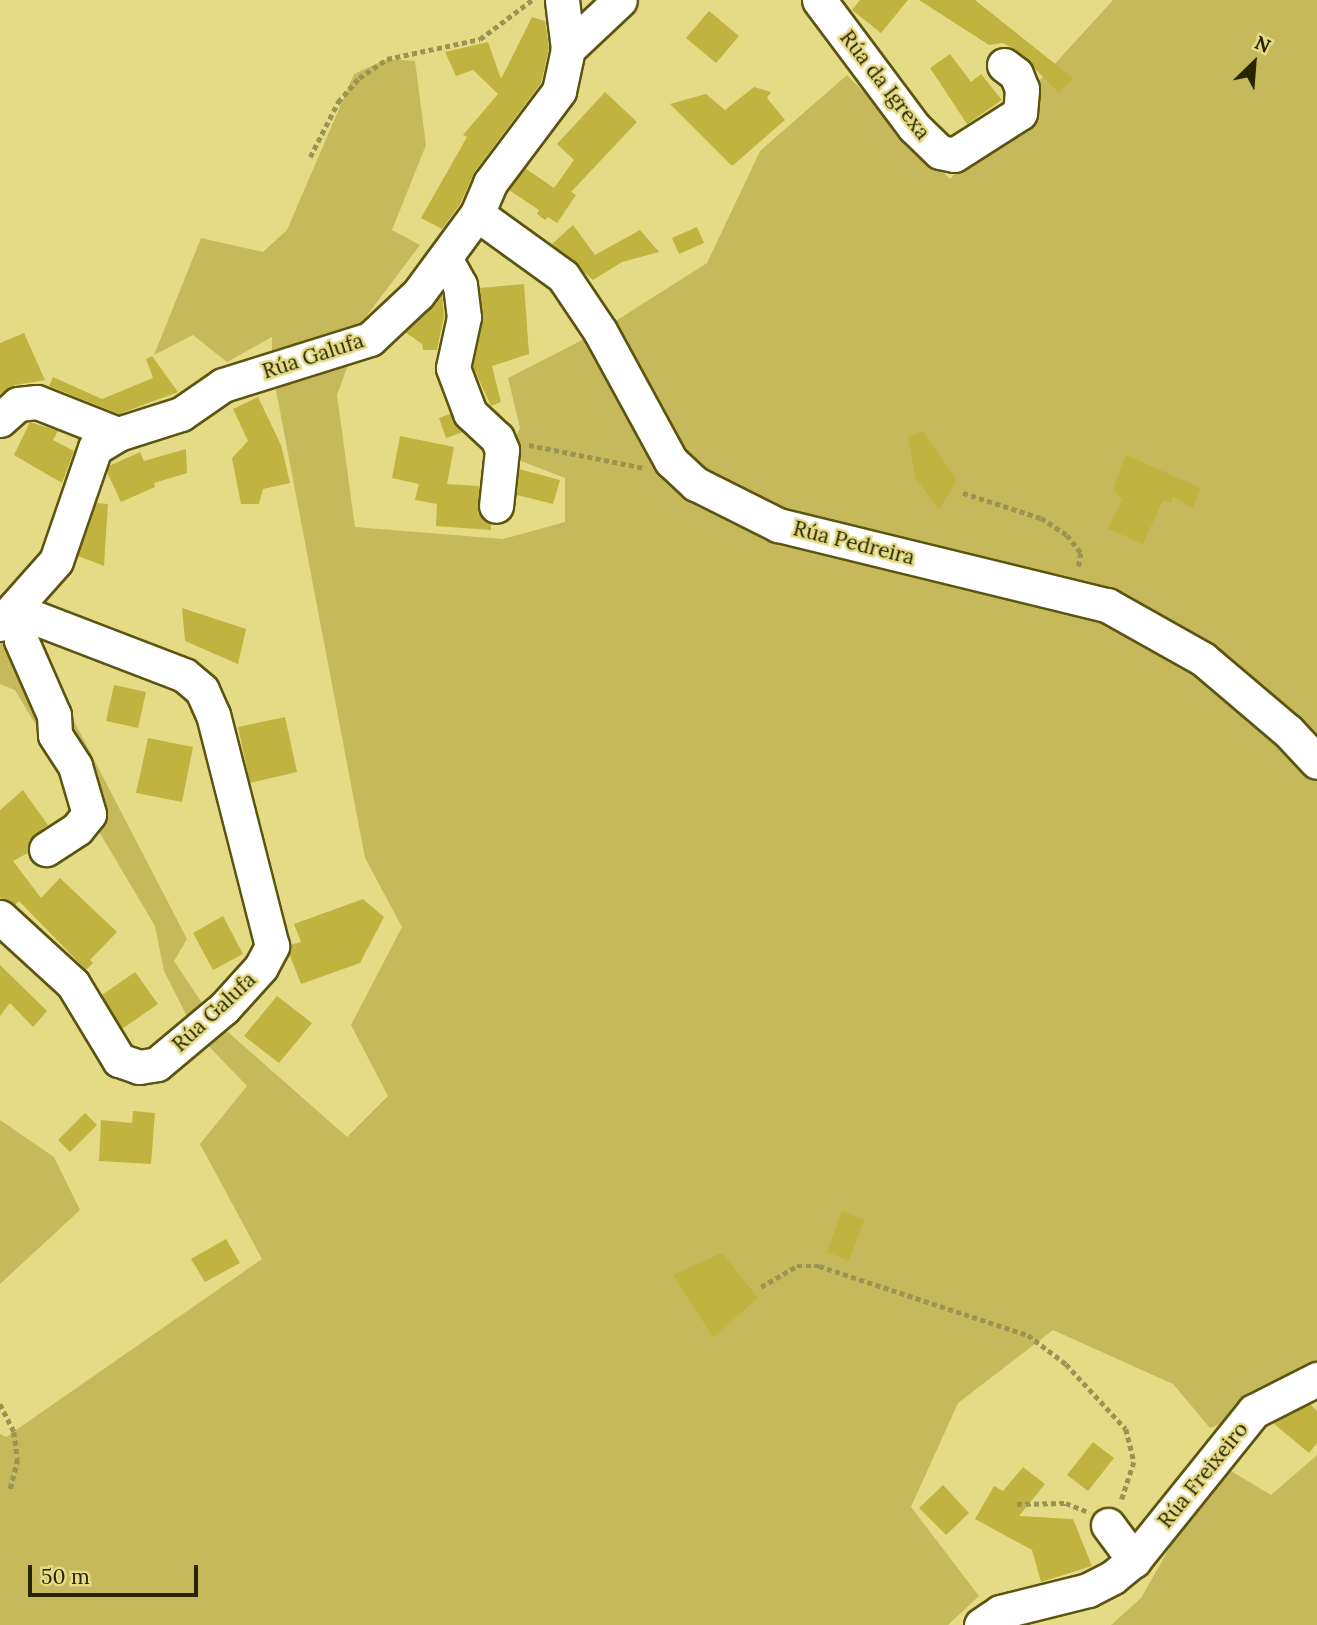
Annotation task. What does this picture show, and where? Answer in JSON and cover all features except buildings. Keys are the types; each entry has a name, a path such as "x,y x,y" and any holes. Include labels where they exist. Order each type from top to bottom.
{"street":[{"name":"Rúa Galufa","path":"0,916 73,984 119,1060 139,1068 157,1064 224,1009 261,967 272,946 213,715 202,690 184,675 8,618 67,540 81,479 95,448 118,434 181,414 223,385 370,339 446,260 477,214 491,183 559,91 568,48 562,0"},
{"path":"568,48 620,0"},
{"name":"Rúa da Igrexa","path":"819,0 914,127 940,152 954,155 1020,113 1022,89 1016,74 1004,65"},
{"name":"Rúa Pedreira","path":"477,214 563,276 600,331 671,461 696,484 778,525 1107,605 1203,659 1288,731 1317,762"},
{"path":"446,260 460,285 464,317 453,368 470,412 497,438 502,450 496,506"},
{"path":"0,420 18,404 37,402 118,434"},
{"path":"8,618 21,640 54,715 55,735 75,766 89,814 77,829 46,849"},
{"name":"Rúa Freixeiro","path":"981,1625 1000,1612 1088,1590 1134,1560 1254,1411 1317,1379"},
{"path":"1108,1525 1134,1560"}],"path":[{"path":"310,157 338,102 368,72 410,52 480,39 532,0"},
{"path":"497,438 656,470"},
{"path":"963,493 1041,518 1067,535 1081,553 1069,595"},
{"path":"761,1286 797,1266 819,1265 1028,1335 1066,1364 1126,1429 1134,1462 1128,1489 1108,1525 1066,1503 1017,1504"},
{"path":"0,1404 14,1433 18,1459 10,1491"}],"shaded area":[{"path":"1113,0 1317,0 1317,1388 1210,1428 1173,1384 1053,1330 958,1403 911,1507 979,1596 948,1625 0,1625 0,1434 6,1437 262,1259 200,1144 247,1086 195,1032 164,971 155,926 15,690 0,684 0,623 17,611 187,939 174,961 212,1018 347,1137 388,1096 351,1025 402,927 365,858 272,369 272,337 227,362 193,335 154,355 201,238 263,252 287,230 354,74 387,59 415,61 426,145 392,230 420,245 365,318 337,395 355,527 503,539 565,522 565,478 508,456 520,428 508,378 600,331 707,263 760,151 847,75 950,179"},
{"path":"0,1120 54,1157 80,1210 0,1284"},
{"path":"1317,1455 1317,1625 1111,1625 1141,1598 1187,1517 1231,1471 1271,1495"}]}
